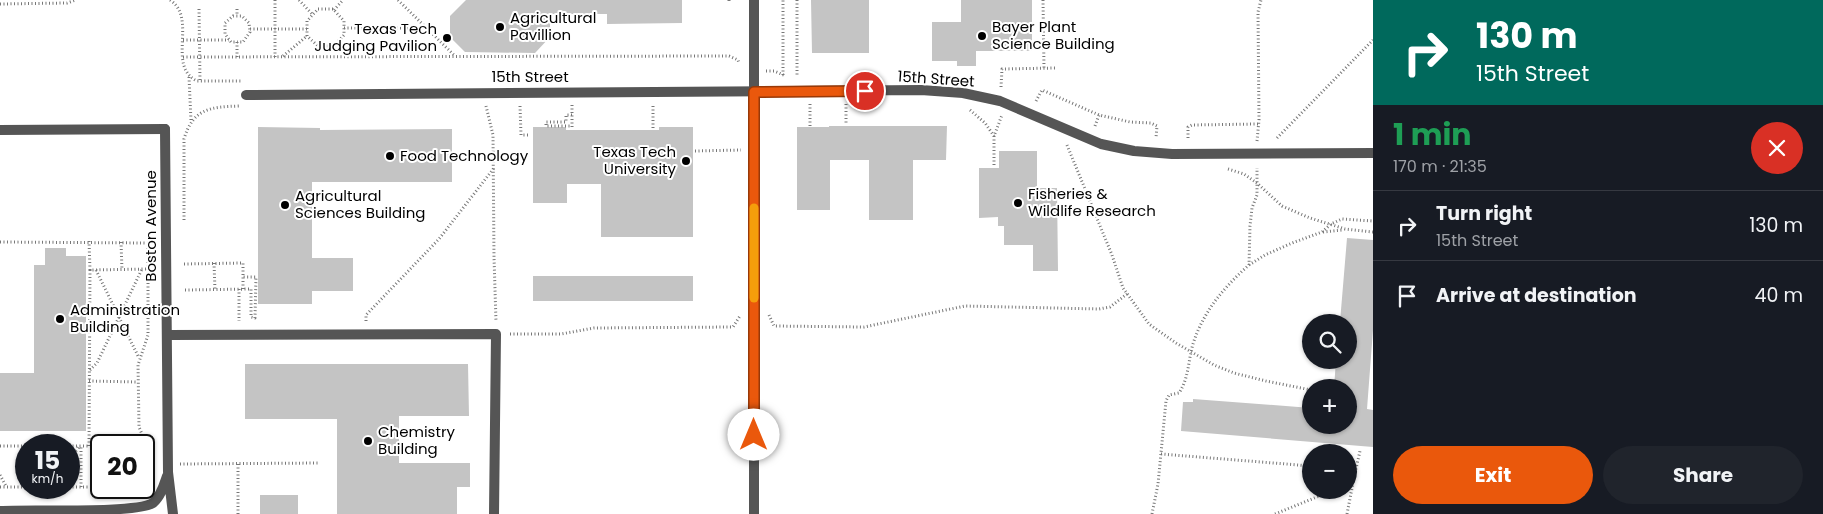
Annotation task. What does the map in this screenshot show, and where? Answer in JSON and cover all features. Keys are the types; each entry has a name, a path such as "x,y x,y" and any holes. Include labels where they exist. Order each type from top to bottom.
{"street":[{"path":"754,0 754,514"},
{"name":"15th Street","path":"246,95 921,90 964,93 1006,104 1101,144 1126,150 1172,154 1373,153"},
{"name":"Boston Avenue","path":"0,130 166,129 168,468 173,514"},
{"path":"167,335 366,336 496,334 494,514"},
{"name":"Boston Avenue","path":"0,512 141,508 154,502 161,492 168,468"},
{"path":"0,512 5,514"}],"path":[{"path":"0,4 67,3 76,0"},
{"path":"275,0 276,57"},
{"path":"299,0 313,15"},
{"path":"334,10 344,0"},
{"path":"398,0 456,57"},
{"path":"783,0 783,75"},
{"path":"797,0 797,78"},
{"path":"1043,0 1044,68"},
{"path":"1249,265 1252,208 1257,195 1258,12 1261,0"},
{"path":"199,9 200,81"},
{"path":"237,9 237,16"},
{"path":"318,9 334,10 344,21 344,35 334,46 318,46 307,36 308,21 318,9"},
{"path":"182,40 230,40 231,42 243,42 250,32 250,28 249,23 242,16 232,16 225,23 225,34 230,40"},
{"path":"250,28 307,28"},
{"path":"344,28 426,28"},
{"path":"282,57 307,36"},
{"path":"1277,138 1373,40"},
{"path":"237,42 237,57"},
{"path":"183,57 730,56 738,60 741,66"},
{"path":"1001,87 1002,69 1056,68"},
{"path":"189,76 191,121"},
{"path":"1036,102 1042,90 1099,115 1130,122 1151,123 1157,126 1156,138"},
{"path":"810,104 810,126"},
{"path":"846,104 846,124"},
{"path":"994,164 994,136 1006,104"},
{"path":"520,105 521,135 528,135"},
{"path":"653,105 653,129"},
{"path":"486,106 494,135 496,334 561,334 594,328 732,327 742,313"},
{"path":"966,108 975,113 985,123 994,136"},
{"path":"566,115 572,116 572,127 546,126 546,122 566,122 566,115"},
{"path":"1094,128 1099,115"},
{"path":"1188,138 1188,127 1192,125 1258,124"},
{"path":"742,141 742,159"},
{"path":"1067,145 1112,255 1123,288 1149,324 1214,366 1234,373 1302,388"},
{"path":"696,150 742,150"},
{"path":"366,336 366,315 439,239 494,167"},
{"path":"1322,232 1331,224 1342,219 1373,221"},
{"path":"1153,514 1166,401 1169,395 1179,393 1185,384 1191,352 1200,325 1207,312 1221,292 1249,265 1264,255 1292,242 1322,232 1345,230"},
{"path":"0,242 90,241 166,243"},
{"path":"90,241 89,446 81,446 81,487 90,487"},
{"path":"121,242 122,270"},
{"path":"141,434 138,427 138,382 139,358 148,335 148,242"},
{"path":"214,263 215,290"},
{"path":"184,264 244,263 239,336"},
{"path":"90,371 97,363 142,269"},
{"path":"90,270 148,269"},
{"path":"96,270 139,358"},
{"path":"184,290 251,289 251,318 255,318 256,277 244,277"},
{"path":"770,308 769,317 774,326 864,327 965,306 1110,308 1127,294"},
{"path":"90,381 138,382"},
{"path":"0,446 15,446"},
{"path":"1357,465 1360,451"},
{"path":"1161,454 1302,465"},
{"path":"155,466 168,468 238,464 320,463"},
{"path":"238,464 238,514"},
{"path":"0,476 6,487"},
{"path":"0,486 15,487"},
{"path":"1276,514 1312,499"},
{"path":"1347,514 1350,499"}],"building":[{"name":"Agricultural Pavillion","path":"466,0 682,0 682,23 607,24 607,14 550,14 550,37 535,53 465,52 450,37 450,16"},
{"path":"811,0 869,0 869,53 812,53"},
{"name":"Bayer Plant Science Building","path":"961,0 1032,0 1032,51 976,51 976,66 957,66 957,61 932,61 932,22 961,22"},
{"path":"947,126 946,160 913,160 913,220 869,220 869,160 830,160 830,210 797,210 797,127"},
{"name":"Agricultural Sciences Building","path":"258,127 320,128 320,130 452,129 452,182 312,182 312,258 353,258 353,291 312,291 312,304 258,304"},
{"path":"533,127 566,127 566,130 659,130 659,127 693,127 693,237 601,237 601,184 567,184 567,203 533,203"},
{"name":"Fisheries & Wildlife Research","path":"999,151 1037,151 1037,188 1057,188 1058,271 1033,271 1033,245 1004,245 1004,226 998,226 998,217 979,218 979,168 999,168"},
{"path":"1347,238 1373,240 1373,330 1367,409 1373,410 1373,447 1357,446 1357,444 1181,431 1183,402 1193,402 1193,399 1302,407 1302,434 1357,434 1357,379 1335,379 1335,369 1357,369 1357,314 1341,314"},
{"name":"Administration Building","path":"45,248 66,248 66,256 86,256 86,431 0,431 0,373 34,373 34,265 45,265"},
{"path":"533,276 693,276 693,301 533,301"},
{"name":"Chemistry Building","path":"245,364 468,364 469,416 399,416 399,463 470,463 470,487 457,487 457,514 337,514 337,419 245,419"},
{"path":"260,495 298,495 298,514 260,514"}],"slow traffic":[{"path":"754,208 754,298"}],"place":[{"name":"Agricultural Pavillion","path":"500,27"},
{"name":"Bayer Plant Science Building","path":"982,36"},
{"name":"Texas Tech Judging Pavilion","path":"447,38"},
{"name":"Food Technology","path":"390,156"},
{"name":"Texas Tech University","path":"686,161"},
{"name":"Fisheries & Wildlife Research","path":"1018,203"},
{"name":"Agricultural Sciences Building","path":"285,205"},
{"name":"Administration Building","path":"60,319"},
{"name":"Chemistry Building","path":"368,441"}],"route":[{"path":"754,435 754,92 865,91"}]}
